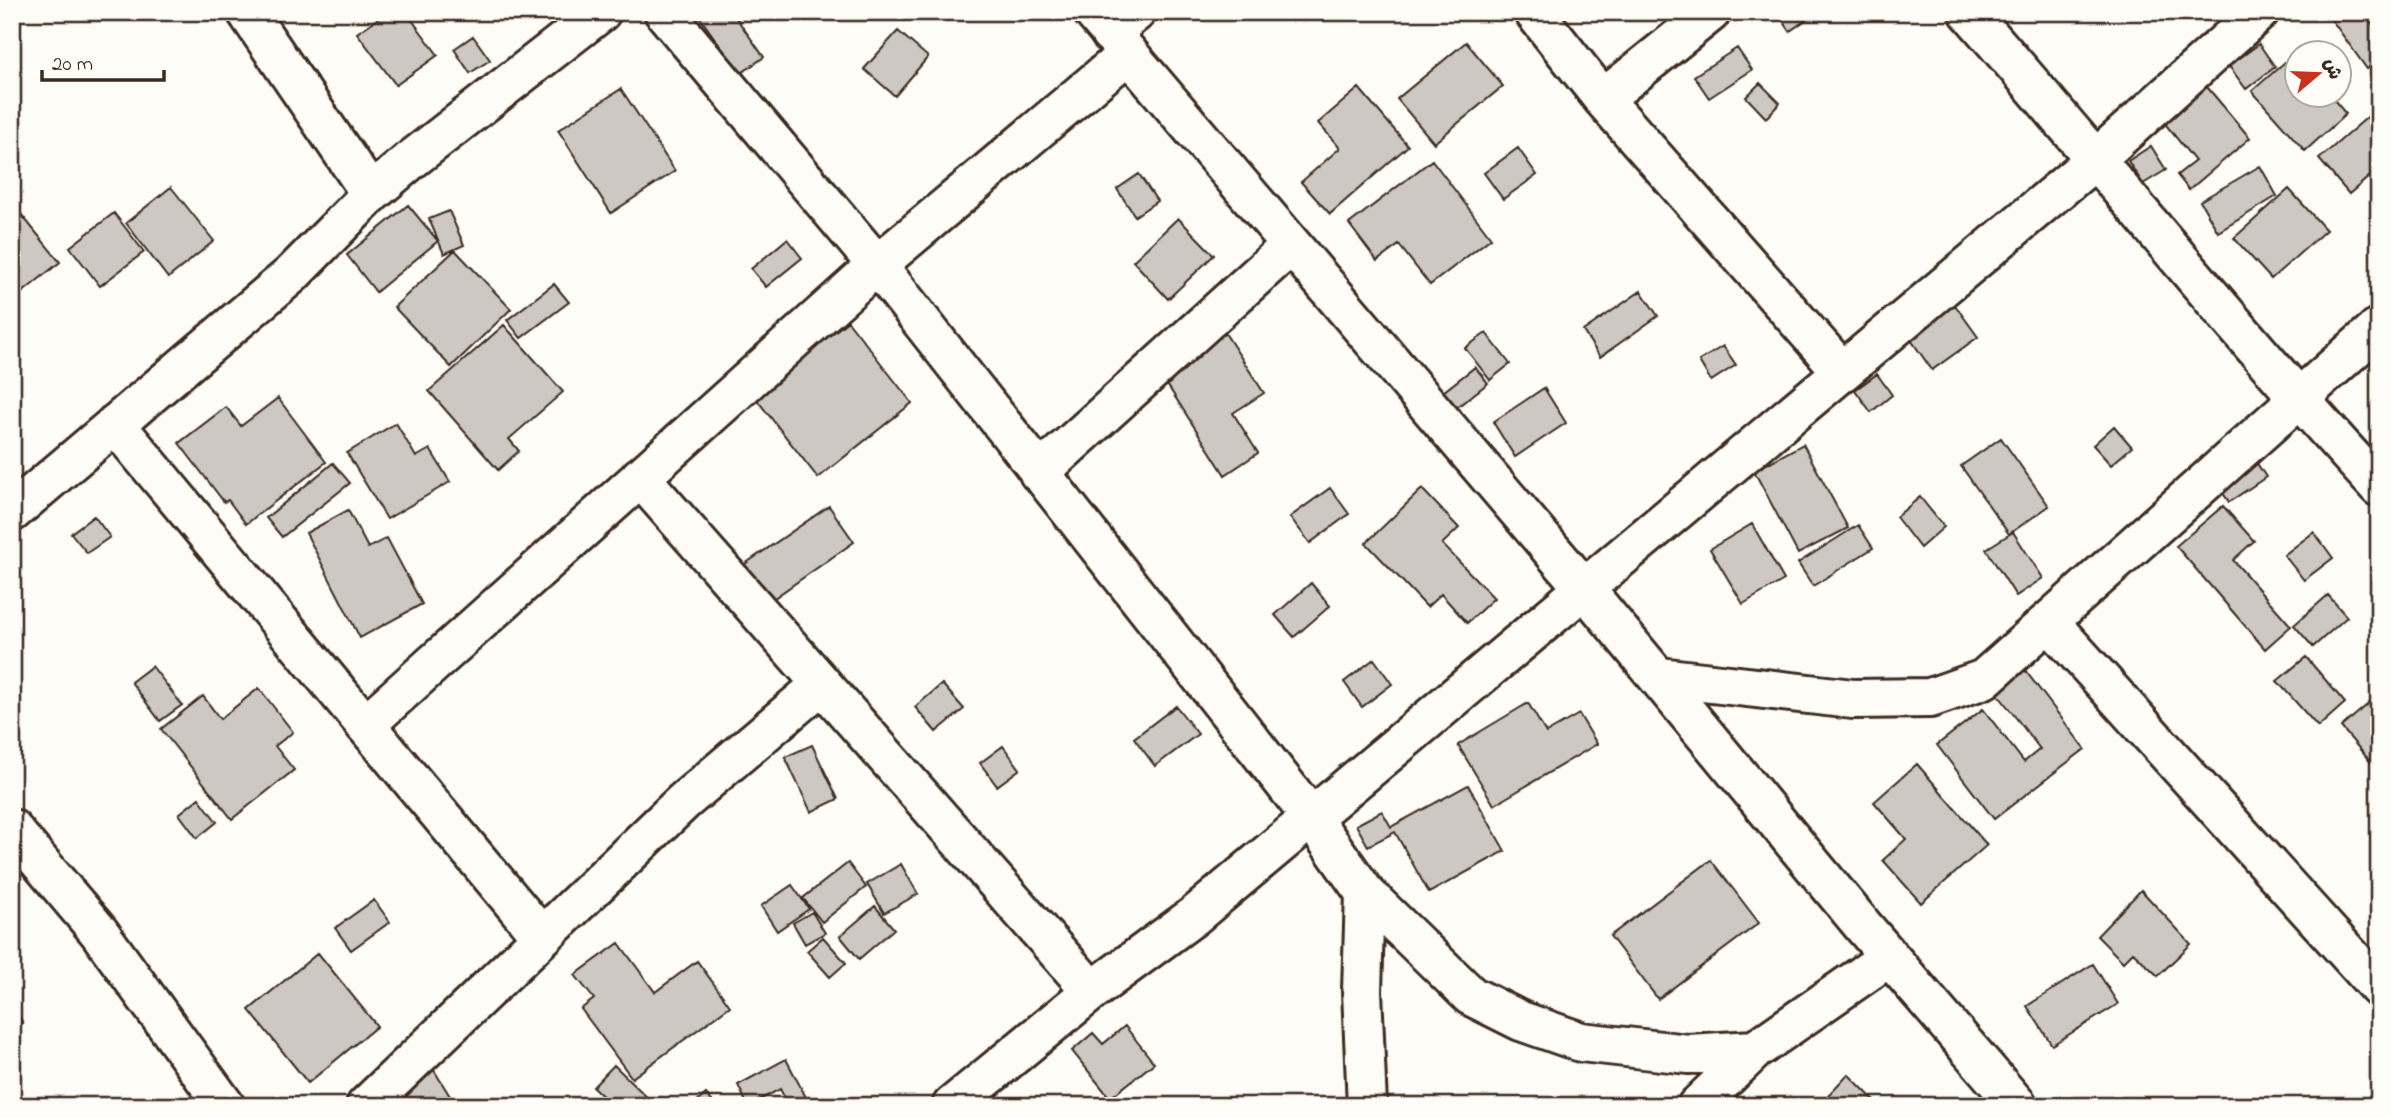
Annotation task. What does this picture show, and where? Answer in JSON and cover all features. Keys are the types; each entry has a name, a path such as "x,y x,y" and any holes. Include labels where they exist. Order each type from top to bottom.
{"street":[{"path":"247,12 371,194"},
{"path":"12,512 291,275 371,194 601,12"},
{"path":"664,12 877,265 1311,817 1365,893 1471,996 1521,1021 1581,1042 1688,1054 1755,1050"},
{"path":"1534,12 1603,99 1841,370"},
{"path":"1603,99 1711,12"},
{"path":"1969,12 2097,158 2298,399 2379,487"},
{"path":"952,1106 1092,991 1194,916 1841,370 2097,158 2259,12"},
{"path":"365,725 877,265 1117,28 1290,246 1584,588 1889,957 2018,1106"},
{"path":"1039,473 1290,246"},
{"path":"1659,677 1853,699 1930,698 1984,679 2379,327"},
{"path":"116,424 541,936"},
{"path":"640,477 1092,991"},
{"path":"2049,622 2379,988"},
{"path":"366,1106 683,802 822,684"},
{"path":"12,829 158,1009 210,1100"},
{"path":"1365,893 1362,991 1367,1106"},
{"path":"1698,1106 1755,1050 1889,957"}],"building":[{"path":"387,12 406,12 438,55 396,85 357,33"},
{"path":"696,12 732,12 764,57 740,74"},
{"path":"1777,12 1817,12 1790,31"},
{"path":"2341,12 2363,12 2379,33 2379,60 2367,69 2352,48 2352,38 2345,38 2331,19"},
{"path":"898,31 928,57 895,96 864,69"},
{"path":"473,36 490,60 470,73 454,49"},
{"path":"1466,42 1503,86 1434,143 1397,99"},
{"path":"2259,44 2275,67 2246,89 2229,66"},
{"path":"1737,48 1752,70 1709,98 1694,76"},
{"path":"2282,65 2282,108 2341,108 2346,114 2305,151 2252,91"},
{"path":"2379,69 2379,84 2371,74"},
{"path":"2197,75 2250,138 2189,190 2177,175 2195,161 2154,110"},
{"path":"1760,83 1780,103 1766,118 1746,97"},
{"path":"1359,88 1408,146 1330,214 1301,182 1340,148 1318,123"},
{"path":"621,89 675,171 611,213 558,130"},
{"path":"2379,107 2379,157 2372,163 2377,170 2349,194 2319,159"},
{"path":"2151,146 2166,170 2143,184 2128,161"},
{"path":"1518,148 1537,175 1503,199 1484,173"},
{"path":"1432,160 1491,238 1430,285 1399,245 1377,261 1349,224"},
{"path":"2260,166 2277,196 2218,232 2200,201"},
{"path":"1139,174 1157,201 1135,216 1117,189"},
{"path":"171,187 214,241 168,278 126,223"},
{"path":"2289,189 2326,230 2271,279 2234,238"},
{"path":"12,203 60,262 12,301"},
{"path":"408,205 438,241 376,292 347,255"},
{"path":"449,211 464,245 444,254 429,219"},
{"path":"114,213 144,252 100,286 70,247"},
{"path":"1178,218 1214,255 1168,299 1133,261"},
{"path":"787,239 802,258 766,287 751,269"},
{"path":"455,250 511,309 451,367 394,307"},
{"path":"554,284 569,302 521,338 507,320"},
{"path":"1641,291 1658,316 1600,357 1583,331"},
{"path":"1955,305 1978,337 1932,370 1909,337"},
{"path":"848,321 912,403 818,478 754,396"},
{"path":"504,325 563,392 509,439 519,451 498,470 429,391"},
{"path":"1225,333 1264,393 1233,413 1258,453 1225,475 1161,375"},
{"path":"1486,333 1510,364 1490,380 1465,348"},
{"path":"1723,346 1736,365 1711,381 1699,361"},
{"path":"1475,367 1488,383 1456,408 1443,392"},
{"path":"1877,374 1892,395 1871,412 1855,390"},
{"path":"1544,388 1566,423 1515,457 1493,422"},
{"path":"278,398 326,462 246,524 228,500 224,502 179,443 226,407 241,426"},
{"path":"396,423 416,457 430,449 450,482 387,519 347,453"},
{"path":"2114,426 2132,447 2111,465 2093,445"},
{"path":"2001,438 2049,506 2009,534 1961,466"},
{"path":"1803,444 1848,528 1798,554 1754,471"},
{"path":"2254,459 2266,477 2229,502 2217,484"},
{"path":"333,463 350,483 282,537 266,518"},
{"path":"1330,488 1349,514 1310,543 1290,517"},
{"path":"1422,489 1459,528 1442,544 1494,598 1467,623 1441,594 1427,607 1366,543"},
{"path":"1920,497 1944,527 1920,548 1896,517"},
{"path":"829,506 854,542 767,603 742,566"},
{"path":"2223,506 2254,541 2233,560 2291,626 2265,649 2176,546"},
{"path":"348,510 368,548 387,538 422,604 360,638 306,533"},
{"path":"94,516 110,537 87,553 71,533"},
{"path":"1752,524 1784,580 1743,604 1710,549"},
{"path":"1858,525 1873,548 1813,586 1798,563"},
{"path":"2013,532 2043,578 2016,596 1986,549"},
{"path":"2314,532 2333,558 2304,580 2284,555"},
{"path":"1311,583 1330,606 1294,637 1275,615"},
{"path":"2328,595 2347,617 2313,647 2294,625"},
{"path":"2306,657 2345,703 2318,727 2277,681"},
{"path":"1374,659 1392,684 1362,707 1344,682"},
{"path":"2018,661 2085,749 1994,819 1937,745 1983,709 2024,762 2040,749 1990,684"},
{"path":"152,666 182,705 160,721 131,682"},
{"path":"942,684 964,709 936,732 915,707"},
{"path":"259,688 293,732 275,746 294,770 232,819 161,729 203,696 220,719"},
{"path":"2379,695 2379,772 2341,727"},
{"path":"1528,703 1546,733 1579,714 1597,744 1494,805 1458,745"},
{"path":"1176,706 1198,734 1155,766 1134,738"},
{"path":"812,745 838,799 811,812 785,757"},
{"path":"1003,746 1020,769 997,786 980,763"},
{"path":"1917,764 1987,845 1921,903 1883,860 1906,839 1874,802"},
{"path":"1468,785 1505,851 1429,893 1395,832 1368,846 1356,825 1382,811 1391,827"},
{"path":"199,798 217,822 197,838 179,814"},
{"path":"1711,860 1759,923 1658,999 1610,936"},
{"path":"848,863 866,887 822,922 803,898"},
{"path":"901,864 918,894 884,913 867,884"},
{"path":"792,885 809,909 777,931 761,906"},
{"path":"2141,890 2191,944 2158,976 2133,952 2123,962 2097,936"},
{"path":"374,900 390,922 351,950 335,928"},
{"path":"875,906 894,929 859,959 840,936"},
{"path":"812,912 825,933 805,944 793,923"},
{"path":"823,937 846,963 830,977 807,951"},
{"path":"619,943 655,992 697,961 730,1006 632,1078 581,1009 594,999 575,975"},
{"path":"318,953 377,1026 308,1083 249,1010"},
{"path":"2093,964 2118,1004 2052,1045 2027,1006"},
{"path":"12,1006 23,1023 12,1030"},
{"path":"1125,1026 1154,1063 1110,1098 1072,1051 1093,1033 1103,1044"},
{"path":"786,1059 810,1105 789,1106 780,1089 748,1106 738,1085"},
{"path":"429,1062 456,1106 378,1106"},
{"path":"614,1065 656,1106 613,1106 593,1087"},
{"path":"1848,1074 1880,1106 1818,1106"},
{"path":"706,1094 716,1106 692,1106"}]}
